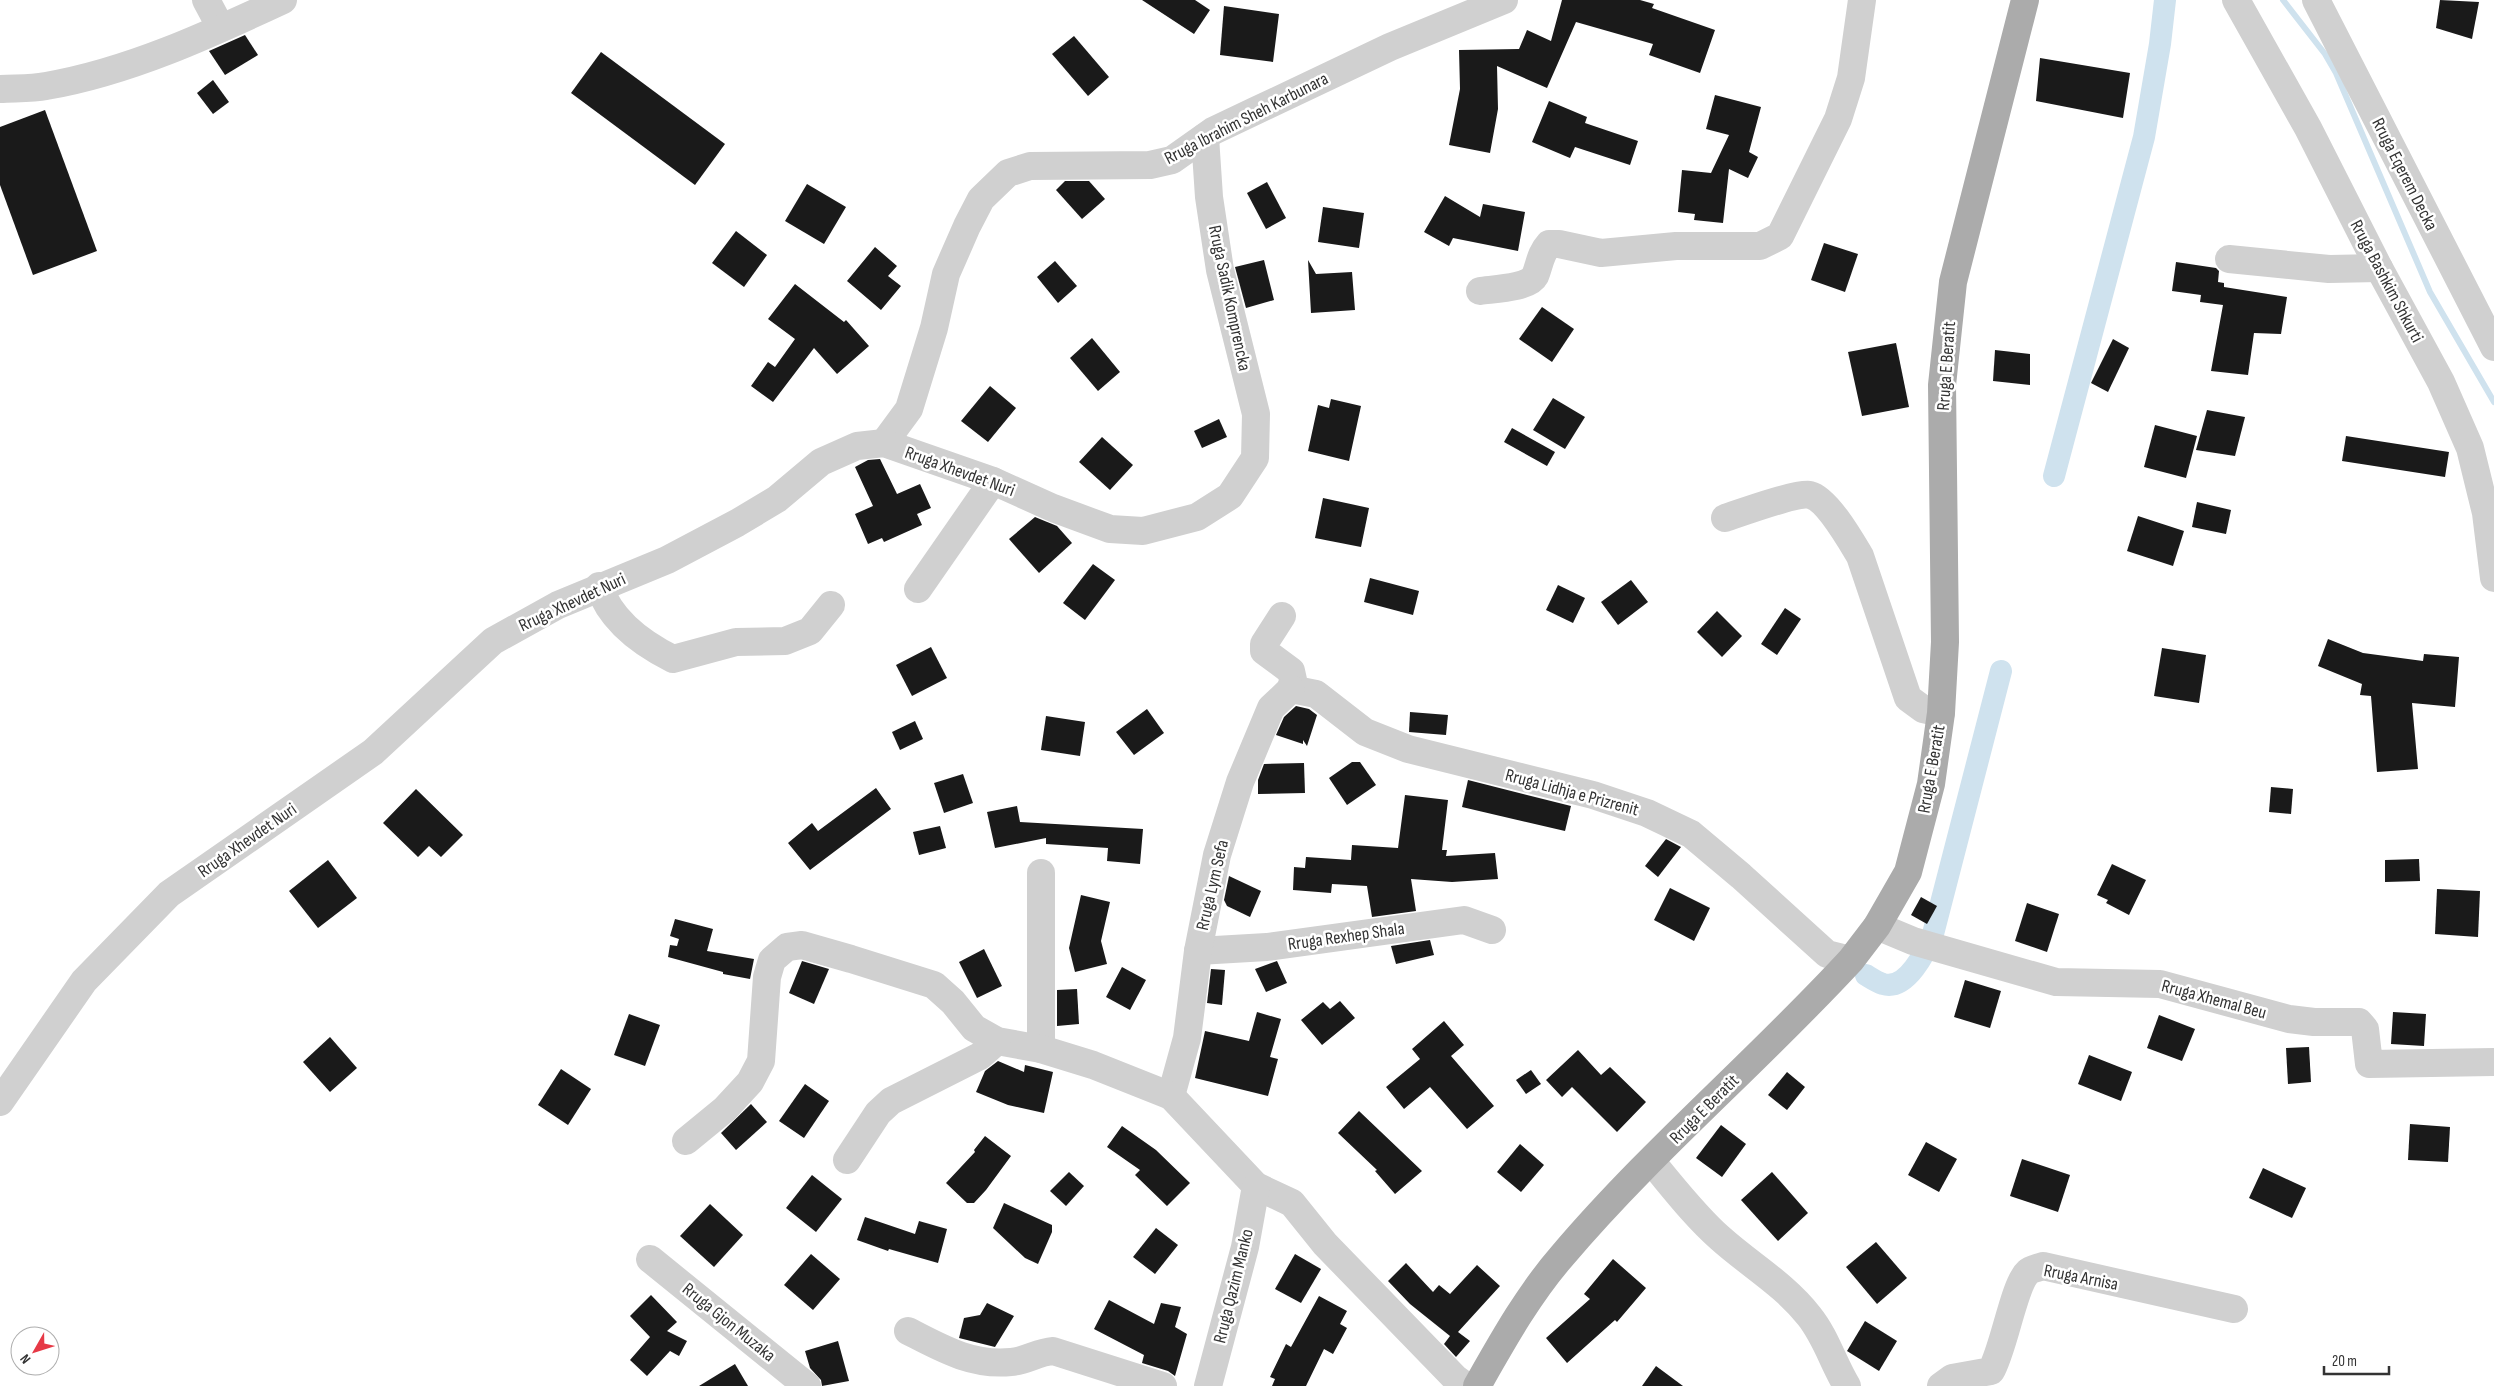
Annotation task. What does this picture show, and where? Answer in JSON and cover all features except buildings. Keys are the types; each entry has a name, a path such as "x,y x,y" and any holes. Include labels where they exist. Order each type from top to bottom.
{"main road":[{"name":"Rruga E Beratit","path":"1477,1386 1509,1330 1560,1257 1614,1198 1851,960 1877,926 1908,872 1931,784 1941,714 1945,642 1942,385 1953,282 2025,0"}],"street":[{"path":"206,0 221,28"},
{"path":"0,88 45,86 104,72 221,28 283,0"},
{"name":"Rruga Ibrahim Sheh Karbunara","path":"884,443 909,408 934,328 946,274 967,226 982,199 1008,173 1030,166 1150,165 1172,160 1205,137 1255,111 1390,47 1504,0"},
{"path":"1480,291 1528,284 1534,278 1542,251 1549,244 1559,244 1601,253 1676,246 1760,246 1780,236 1838,119 1851,78 1862,0"},
{"name":"Rruga Bashkim Shkurti","path":"2236,0 2325,159 2379,268 2442,382 2470,448 2486,513 2494,578"},
{"name":"Rruga Eqerem Decka","path":"2316,0 2494,347"},
{"name":"Rruga Sadik Komprencka","path":"1205,137 1209,196 1220,270 1256,414 1255,458"},
{"path":"2229,259 2329,269 2379,268"},
{"name":"Rruga Xhevdet Nuri","path":"0,1102 84,981 169,894 373,752 493,641 558,605 599,586 667,560 737,523 777,499 820,462 857,446 884,443 993,481 1053,508 1110,529 1143,530 1196,517 1230,496 1255,458"},
{"path":"918,588 993,481"},
{"path":"1725,518 1804,494 1819,499 1848,535 1860,556 1908,698 1922,709 1941,714"},
{"path":"599,586 604,603 646,645 673,659 736,642 785,641 810,632 831,605"},
{"path":"1282,616 1264,644 1264,651 1291,671 1293,680 1291,689"},
{"name":"Rruga Lym Sefa","path":"1171,1096 1187,1038 1198,951 1217,855 1240,782 1271,708 1291,689"},
{"name":"Rruga Lidhja e Prizrenit","path":"1291,689 1316,694 1365,732 1408,749 1593,795 1647,813 1691,834 1827,954 1851,960"},
{"path":"1041,873 1041,1049"},
{"name":"Rruga Rexhep Shala","path":"1198,951 1267,947 1464,920 1492,930"},
{"name":"Rruga Xhemal Beu","path":"1877,926 1913,941 2056,982 2160,984 2289,1019 2314,1022 2359,1022 2365,1029 2369,1064 2494,1062"},
{"path":"686,1142 725,1109 754,1075 761,1061 766,977 772,960 787,947 802,945 934,985 952,1002 974,1028 997,1041 1041,1049 1093,1065 1171,1096 1256,1186 1292,1202 1325,1244 1442,1365 1466,1386"},
{"path":"847,1160 878,1113 891,1102 980,1056 997,1041"},
{"path":"1651,1161 1702,1221 1737,1253 1786,1291 1800,1305 1820,1330 1847,1386"},
{"name":"Rruga Qazim Manko","path":"1208,1386 1245,1247 1256,1186"},
{"name":"Rruga Gjon Muzaka","path":"650,1259 807,1386"},
{"name":"Rruga Arnisa","path":"1941,1386 1952,1378 1991,1372 1998,1359 2020,1282 2028,1271 2043,1266 2234,1310"},
{"path":"908,1331 955,1355 985,1362 1012,1362 1041,1352 1053,1351 1163,1386"}],"waterway":[{"path":"2054,476 2144,137 2160,44 2165,0"},
{"path":"2283,0 2325,54 2336,73 2430,292 2494,402"},
{"path":"1866,975 1883,984 1892,985 1900,982 1914,968 1930,941 2001,671"}]}
